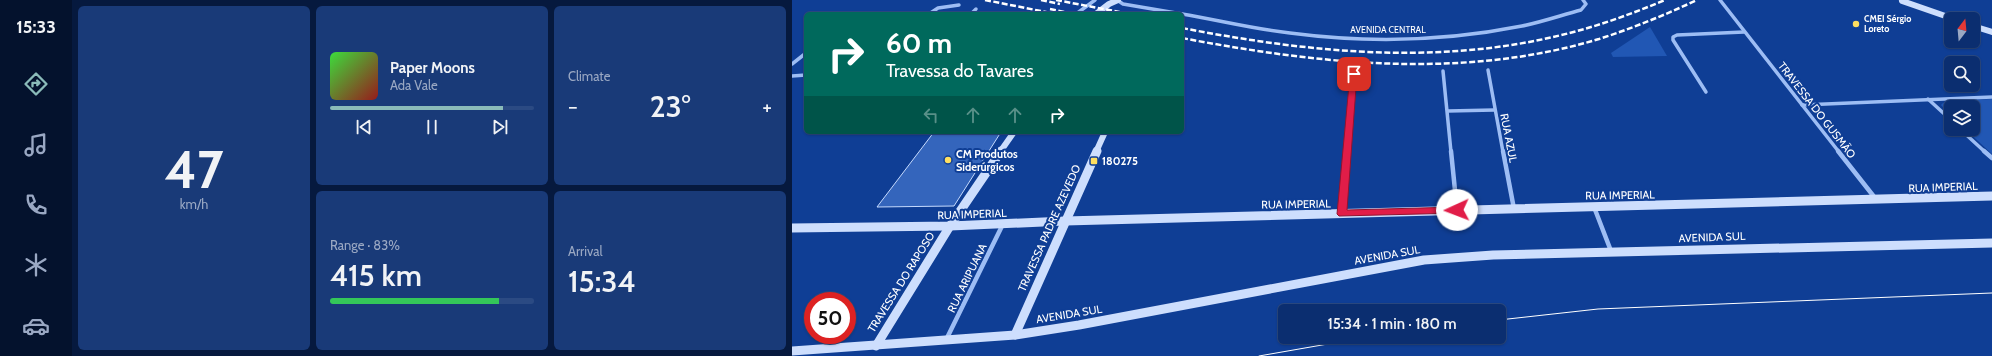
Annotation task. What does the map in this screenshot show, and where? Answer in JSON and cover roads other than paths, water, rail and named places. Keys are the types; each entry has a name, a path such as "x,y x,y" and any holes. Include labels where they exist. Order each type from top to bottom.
{"main road":[{"path":"1098,12 1109,2 1117,0"},
{"path":"1902,0 1944,15"},
{"path":"1980,28 1992,32"},
{"name":"TRAVESSA DO RAPOSO","path":"876,346 950,226 1013,134"},
{"name":"TRAVESSA PADRE AZEVEDO","path":"1015,335 1104,134"},
{"name":"RUA IMPERIAL","path":"792,228 950,226 1065,221 1992,196"},
{"name":"AVENIDA SUL","path":"792,351 1015,335 1086,324 1424,260 1493,254 1992,243"}],"street":[{"path":"1079,12 1095,0"},
{"name":"AVENIDA CENTRAL","path":"1117,0 1123,4 1170,12"},
{"name":"AVENIDA CENTRAL","path":"1184,14 1269,30 1325,37 1431,37 1484,32 1523,26 1581,10 1586,4 1583,0"},
{"name":"TRAVESSA DO GUSMÃO","path":"1720,0 1876,200"},
{"path":"932,12 938,8 959,5"},
{"path":"973,12 976,9"},
{"path":"1706,92 1673,40 1673,37 1744,32"},
{"path":"792,64 804,55"},
{"name":"RUA AZUL","path":"1488,70 1494,110 1514,209"},
{"path":"1443,71 1457,210"},
{"path":"1342,214 1354,74"},
{"path":"792,76 804,75"},
{"path":"1802,105 1992,97"},
{"path":"1928,99 1944,114"},
{"path":"1448,111 1494,110"},
{"path":"1968,136 1992,158"},
{"path":"1594,207 1611,252"},
{"name":"RUA ARIPUANA","path":"946,340 1003,223"}],"tram line":[{"path":"1506,319 1598,309 1992,293"},
{"path":"1259,356 1328,344"}],"railway":[{"path":"985,0 1046,12"},
{"path":"1041,0 1060,4"},
{"path":"1056,0 1119,12"},
{"path":"1184,28 1280,44 1330,49 1379,52 1429,52 1478,49 1528,42 1577,31 1632,13 1665,0"},
{"path":"1184,38 1286,55 1338,61 1391,64 1443,64 1496,60 1548,52 1599,39 1649,21 1697,0"},
{"path":"1050,9 1064,12"}],"place":[{"name":"CMEI Sérgio Loreto","path":"1856,24"},
{"name":"CM Produtos Siderúrgicos","path":"948,160"},
{"name":"180275","path":"1094,161"}]}
